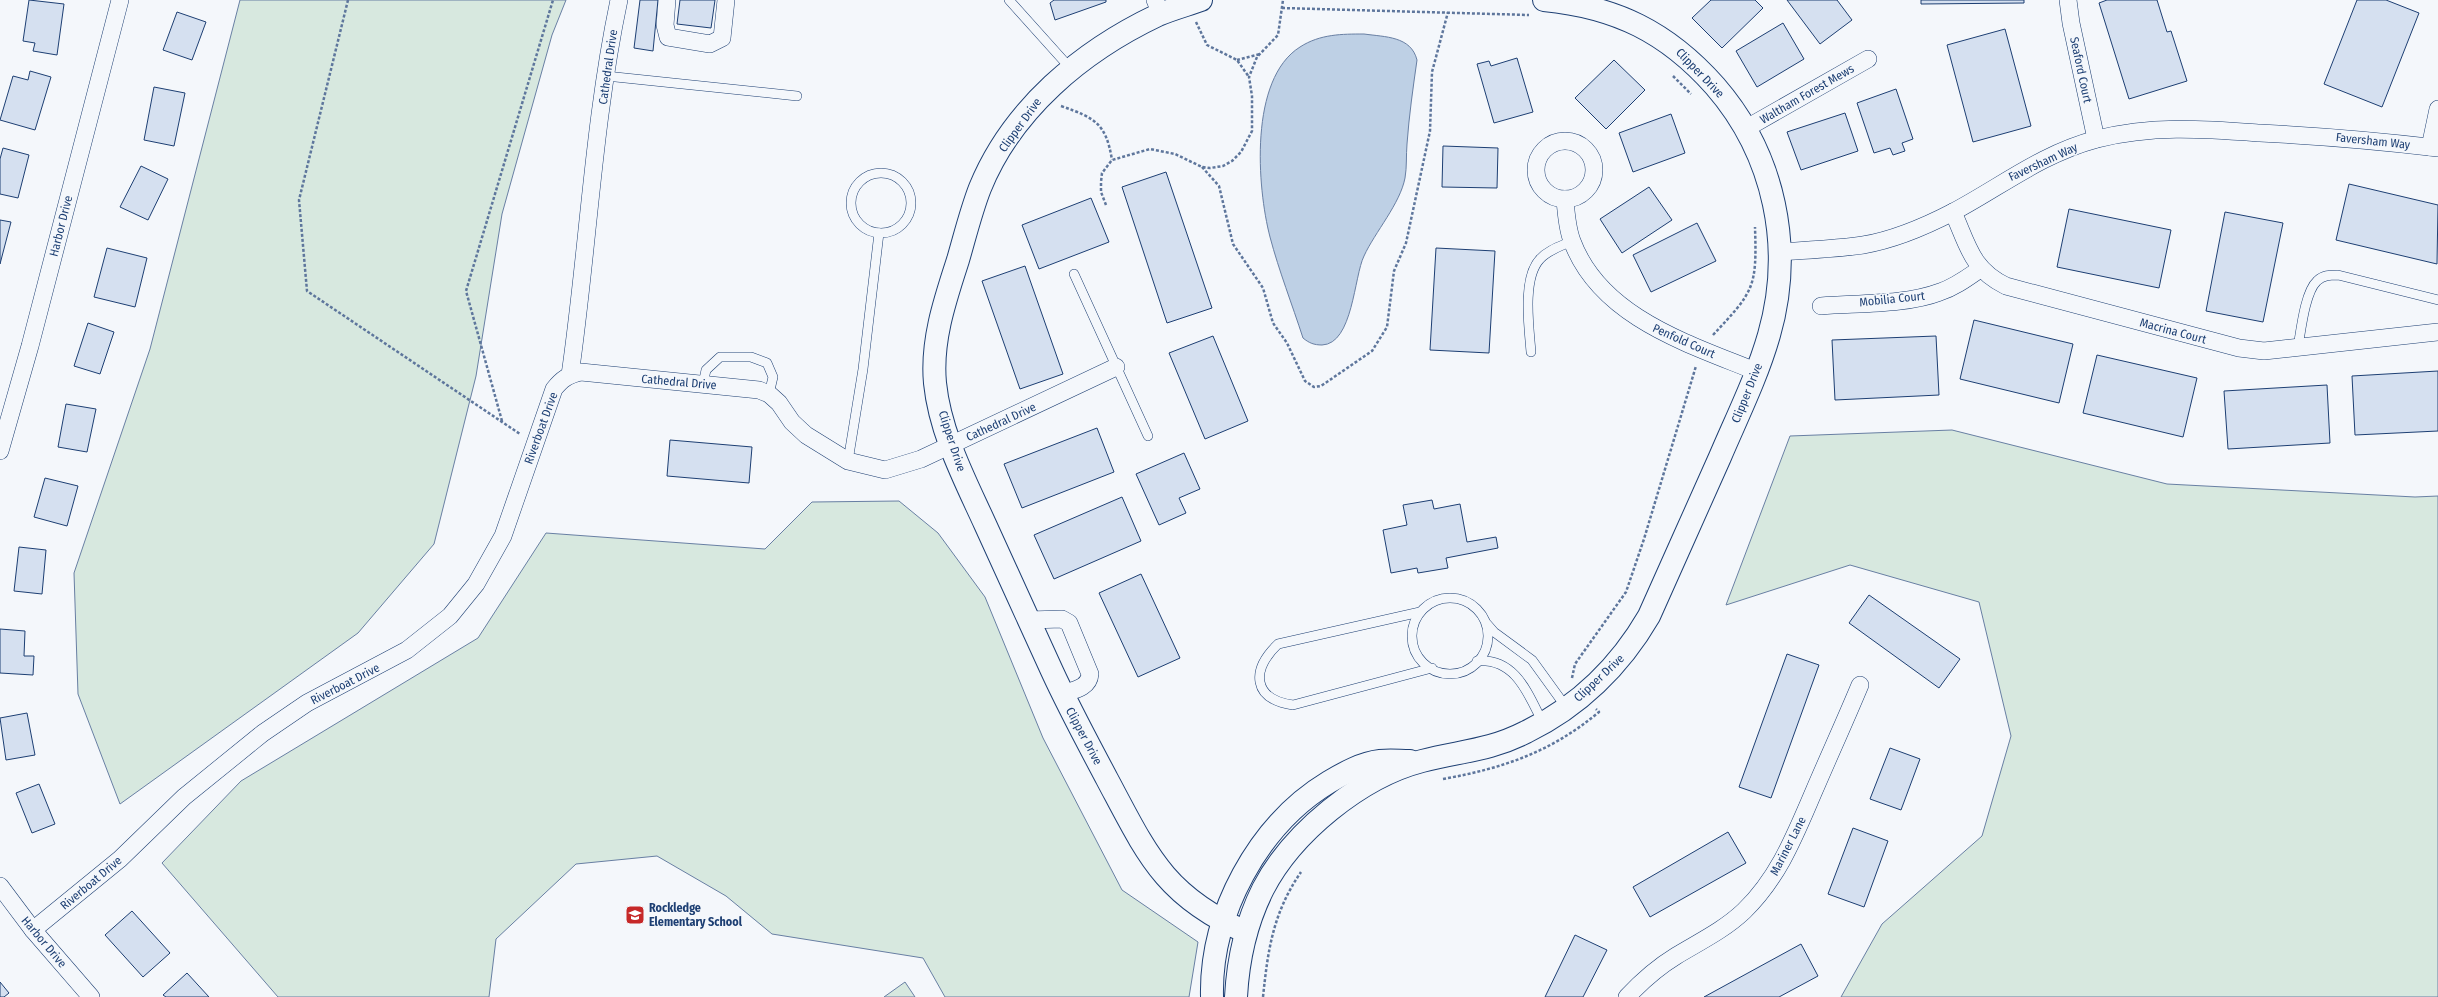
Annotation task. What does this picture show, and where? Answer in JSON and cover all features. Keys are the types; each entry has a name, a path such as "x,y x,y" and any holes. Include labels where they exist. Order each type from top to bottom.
{"street":[{"name":"Harbor Drive","path":"0,451 30,346 120,0"},
{"name":"Cathedral Drive","path":"619,0 606,76 580,303 570,375 581,372 758,390 769,394 806,435 848,461 885,470 922,460 1116,367"},
{"path":"668,0 665,25 668,37 710,44 722,38 726,0"},
{"name":"Seaford Court","path":"2068,0 2071,23 2096,139"},
{"name":"Clipper Drive","path":"1195,2 1158,7 1071,69 1048,89 1016,126 980,188 940,314 935,349 935,384 951,445 1062,694 1144,850 1164,875 1186,898 1206,913 1246,932"},
{"name":"Clipper Drive","path":"1212,997 1214,971 1224,922 1239,882 1249,863 1271,832 1300,803 1337,778 1361,766 1379,761 1421,761 1494,747 1543,722 1587,693 1633,644 1650,616 1769,336 1777,302 1781,252 1779,224 1771,188 1758,154 1745,128 1725,98 1697,66 1673,45 1651,31 1596,4 1540,8"},
{"name":"Waltham Forest Mews","path":"1745,128 1868,59"},
{"path":"2434,147 2438,108"},
{"name":"Faversham Way","path":"1781,252 1864,245 1905,233 1953,212 2023,169 2058,152 2096,139 2134,131 2174,128 2330,137 2434,147"},
{"name":"Penfold Court","path":"1565,199 1567,221 1572,241 1583,263 1606,291 1635,317 1662,334 1755,371"},
{"name":"Macrina Court","path":"1953,212 1980,269 1991,279 2006,286 2239,348 2264,351 2438,332"},
{"name":"Mobilia Court","path":"1821,306 1915,299 1940,293 1958,285 1980,269"},
{"name":"Riverboat Drive","path":"33,930 120,859 184,797 263,733 307,703 407,650 450,616 476,584 503,536 554,389 562,380 570,375"},
{"path":"1029,620 1062,619 1069,623 1090,674 1090,680 1085,686 1062,694"},
{"name":"Mariner Lane","path":"1627,997 1645,978 1675,957 1709,938 1742,912 1762,892 1777,871 1792,842 1860,685"},
{"name":"Clipper Drive","path":"1236,997 1239,961 1246,932 1256,904 1273,872 1293,846 1324,815 1374,781 1421,761"},
{"name":"Harbor Drive","path":"0,886 33,930 91,997"}],"lane":[{"path":"1010,0 1071,69"},
{"path":"606,76 797,96"},
{"path":"879,172 898,178 905,184 911,203 910,213 905,221 897,228 878,233 860,225 854,217 851,197 860,180 869,174 879,172"},
{"path":"848,461 863,370 878,233"},
{"path":"1531,352 1528,317 1533,270 1540,259 1548,252 1572,241"},
{"path":"1074,274 1148,436"},
{"path":"2298,347 2311,288 2318,280 2328,275 2338,275 2438,300"},
{"path":"702,384 706,370 720,357 751,357 767,363 773,377 769,394"},
{"path":"1432,668 1293,705 1279,703 1264,694 1260,682 1259,670 1266,655 1278,644 1420,612 1440,599 1453,598 1466,601 1477,608 1486,624 1494,632 1532,660 1566,708"},
{"path":"1420,612 1415,623 1413,634 1414,646 1419,657 1432,668 1450,674 1461,672 1477,661 1488,644 1486,624"},
{"path":"1477,661 1495,661 1511,671 1525,688 1543,722"}],"path":[{"path":"348,0 299,200 307,291 502,422 466,291 553,0"},
{"path":"1249,77 1261,54 1278,35 1283,0"},
{"path":"1195,2 1207,45 1237,60 1249,77 1252,96 1252,131 1241,152 1232,161 1223,166 1202,167"},
{"path":"1282,8 1448,12 1540,8"},
{"path":"1106,205 1101,192 1102,173 1112,160 1150,149 1175,154 1202,167 1219,186 1233,244 1263,288 1273,323 1287,343 1305,381 1314,387 1321,386 1372,351 1387,328 1394,271 1406,243 1430,131 1432,72 1448,12"},
{"path":"1237,60 1261,54"},
{"path":"1670,74 1696,98"},
{"path":"1048,89 1059,105 1087,116 1104,130 1112,160"},
{"path":"1572,683 1572,669 1626,592 1644,539 1697,363 1710,338 1743,302 1753,280 1756,263 1755,221"},
{"path":"1435,780 1479,773 1534,755 1572,734 1600,712 1591,705"},
{"path":"1263,997 1270,944 1277,918 1285,897 1302,870"}],"shaded area":[{"path":"240,0 566,0 552,35 502,214 476,376 434,544 358,633 120,804 78,694 74,573 150,349"},
{"path":"1952,430 2167,484 2415,497 2438,496 2438,997 1841,997 1882,924 1982,836 2011,736 1979,602 1850,565 1726,605 1790,436"},
{"path":"899,501 938,533 985,597 1043,738 1122,890 1198,942 1189,997 945,997 923,958 772,934 726,896 657,856 576,864 496,939 489,997 278,997 162,863 241,781 478,638 546,533 765,549 812,502"},
{"path":"905,982 915,997 884,997"}],"water":[{"path":"1364,34 1388,37 1403,42 1414,52 1417,60 1409,123 1405,178 1393,208 1364,256 1346,322 1340,333 1332,342 1316,345 1303,338 1281,275 1265,216 1260,163 1261,135 1265,108 1272,83 1284,62 1300,47 1315,39 1323,37"}],"building":[{"path":"29,0 64,4 57,55 33,51 35,43 23,41"},
{"path":"640,0 658,0 653,51 634,48"},
{"path":"680,0 715,0 711,28 677,24"},
{"path":"1054,0 1106,0 1106,2 1055,20 1050,3"},
{"path":"1711,0 1755,0 1763,8 1722,48 1692,18"},
{"path":"1787,0 1837,0 1852,20 1820,44"},
{"path":"1921,0 2024,0 2024,3 1921,4"},
{"path":"2107,0 2157,0 2167,32 2171,31 2187,81 2129,99 2099,3"},
{"path":"2357,0 2386,0 2419,13 2382,107 2324,84"},
{"path":"177,12 206,22 192,60 163,50"},
{"path":"1783,23 1804,59 1757,87 1736,51"},
{"path":"2005,29 2031,126 1973,142 1947,45"},
{"path":"1517,58 1533,112 1494,123 1477,64 1489,61 1491,66"},
{"path":"1614,60 1645,90 1606,129 1575,98"},
{"path":"30,71 51,77 35,130 0,120 13,76 28,80"},
{"path":"154,87 185,93 174,146 144,140"},
{"path":"1896,89 1913,139 1902,143 1905,151 1893,155 1890,148 1874,153 1857,103"},
{"path":"1845,113 1858,151 1801,170 1787,132"},
{"path":"1671,114 1685,153 1633,172 1619,133"},
{"path":"1443,146 1498,148 1497,188 1442,187"},
{"path":"3,148 29,155 18,198 0,194 0,159"},
{"path":"141,166 168,179 148,220 120,207"},
{"path":"1166,172 1212,308 1167,323 1122,187"},
{"path":"2349,184 2438,205 2437,264 2336,240"},
{"path":"1649,187 1672,220 1622,253 1600,219"},
{"path":"1091,198 1109,242 1039,269 1022,225"},
{"path":"2069,209 2171,230 2159,288 2057,267"},
{"path":"2225,212 2283,223 2263,322 2206,311"},
{"path":"0,220 11,222 0,264"},
{"path":"1697,223 1716,261 1651,292 1633,255"},
{"path":"107,248 147,258 135,307 94,297"},
{"path":"1436,248 1495,251 1489,353 1430,350"},
{"path":"1025,266 1063,374 1020,389 982,281"},
{"path":"1974,320 2073,344 2059,403 1960,379"},
{"path":"88,323 114,332 100,374 74,366"},
{"path":"1213,336 1248,421 1205,439 1169,353"},
{"path":"1936,336 1939,395 1835,400 1832,340"},
{"path":"2097,355 2197,378 2183,437 2083,413"},
{"path":"2438,371 2438,431 2355,435 2352,376"},
{"path":"2327,385 2330,443 2228,449 2224,391"},
{"path":"66,404 96,409 87,452 58,447"},
{"path":"1097,428 1114,472 1022,508 1004,464"},
{"path":"670,440 752,447 749,483 667,476"},
{"path":"1184,453 1200,489 1179,498 1186,513 1159,525 1136,474"},
{"path":"45,478 78,486 67,526 34,517"},
{"path":"1122,497 1141,541 1054,579 1034,535"},
{"path":"1432,500 1434,509 1460,504 1467,542 1496,537 1498,548 1446,558 1448,568 1418,573 1417,568 1391,573 1383,530 1407,525 1403,505"},
{"path":"19,547 46,550 42,594 14,591"},
{"path":"1141,574 1180,658 1138,677 1099,593"},
{"path":"1869,595 1960,659 1939,688 1849,623"},
{"path":"0,629 25,631 24,656 34,656 33,675 0,673"},
{"path":"1787,654 1819,665 1771,798 1739,787"},
{"path":"27,713 35,755 6,760 0,718"},
{"path":"1890,748 1920,759 1901,810 1870,799"},
{"path":"39,784 55,824 32,833 16,793"},
{"path":"1853,828 1888,841 1864,907 1828,894"},
{"path":"1728,832 1746,863 1650,917 1633,887"},
{"path":"132,911 170,953 143,977 105,935"},
{"path":"1575,935 1607,950 1583,997 1545,997"},
{"path":"1801,944 1818,976 1779,997 1704,997"},
{"path":"187,973 209,997 166,997 163,995"},
{"path":"0,982 9,993 4,997 0,997"}],"place":[{"name":"Rockledge Elementary School","path":"635,915"}]}
